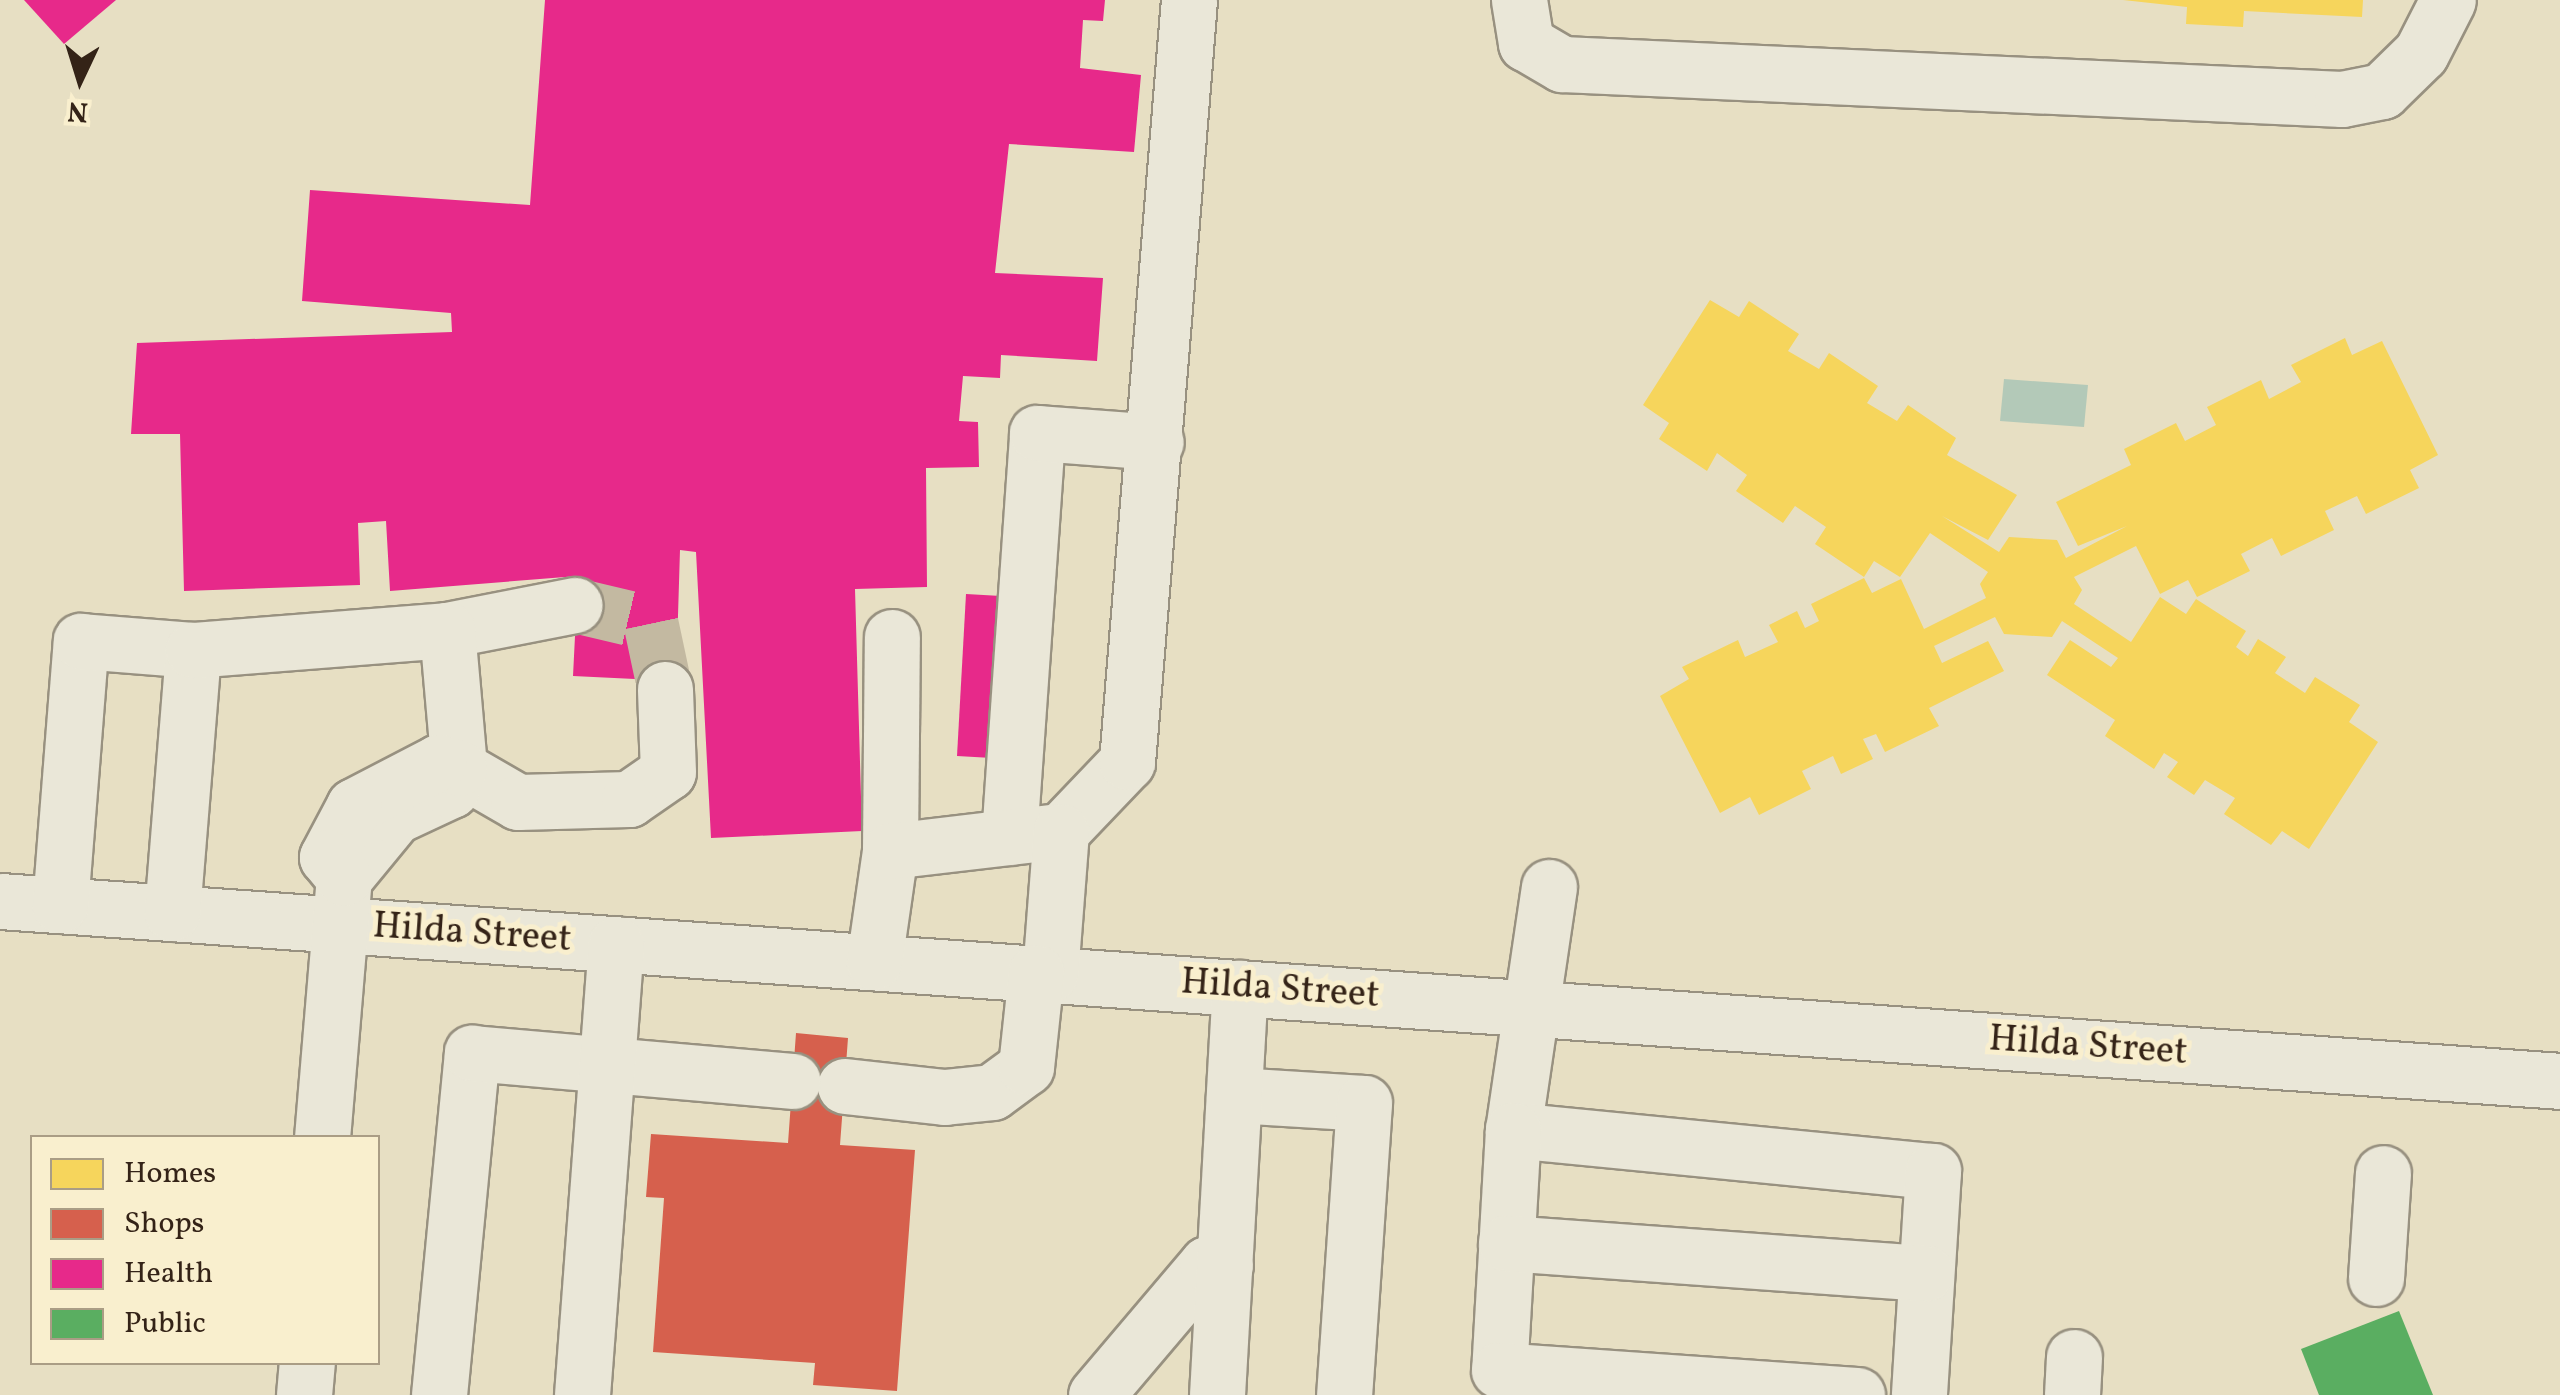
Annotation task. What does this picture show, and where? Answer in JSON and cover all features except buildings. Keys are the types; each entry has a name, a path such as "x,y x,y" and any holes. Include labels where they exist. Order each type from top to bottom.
{"street":[{"path":"890,851 1035,834 1127,762 1189,0"},
{"path":"1519,0 1526,43 1562,64 2342,99 2382,90 2421,53 2448,0"},
{"path":"439,1395 472,1053 975,1096 1026,1067 1043,974 1035,834 1037,433 1156,442"},
{"path":"60,905 82,641 192,650 446,630 575,604"},
{"path":"322,1135 341,901 395,816 451,790 459,768 446,630"},
{"path":"874,962 890,851 892,637"},
{"path":"172,913 192,650"},
{"path":"459,768 518,802 629,799 668,772 666,689"},
{"path":"1549,887 1527,1008 1513,1130 1499,1370 1857,1395"},
{"name":"Hilda Street","path":"0,901 172,913 341,901 616,944 2560,1081"},
{"path":"582,1395 616,944"},
{"path":"1217,1395 1240,988"},
{"path":"1234,1095 1364,1103 1344,1395"},
{"path":"1513,1130 1933,1171 1919,1395"},
{"path":"2376,1278 2383,1172"},
{"path":"1506,1243 1926,1274"},
{"path":"1096,1395 1207,1264 1224,1266"},
{"path":"304,1395 307,1365"}],"shaded area":[{"path":"2004,379 2088,385 2084,427 2000,421"}],"tunnel":[{"path":"575,605 651,623 665,689"}]}
